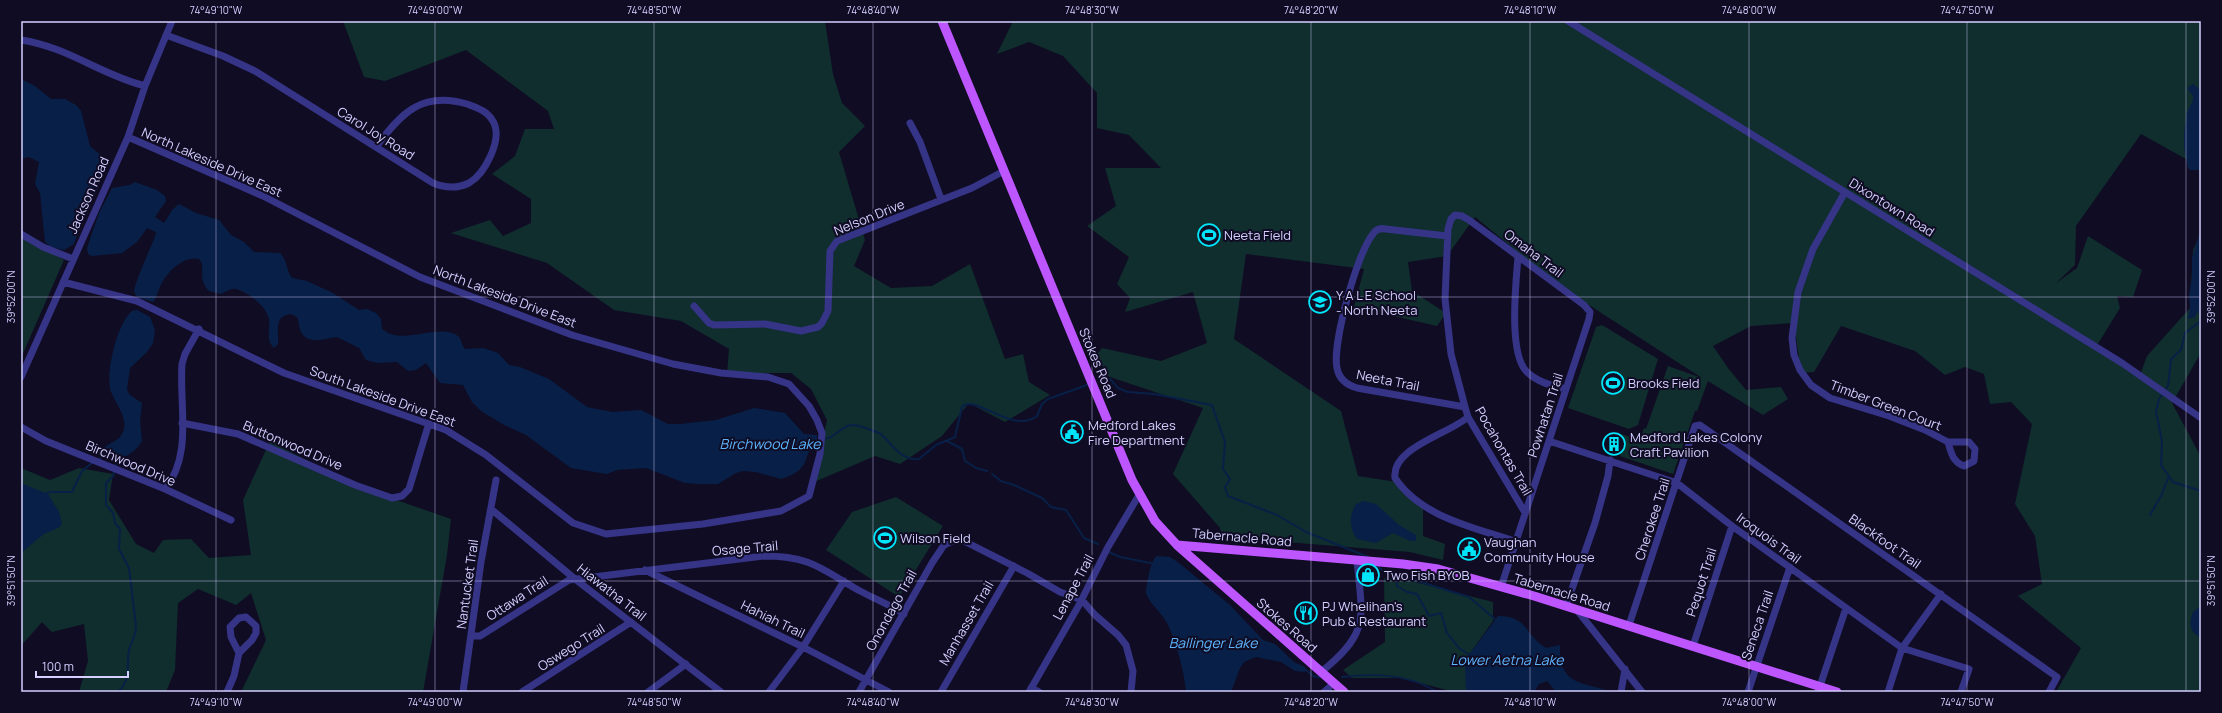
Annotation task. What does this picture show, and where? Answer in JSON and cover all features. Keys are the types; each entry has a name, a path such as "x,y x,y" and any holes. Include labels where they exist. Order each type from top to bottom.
{"main road":[{"name":"Stokes Road","path":"942,21 1140,494 1155,521 1177,545 1344,692"},
{"name":"Tabernacle Road","path":"1177,545 1424,566 1629,625 1756,666 1819,690 1836,692"}],"street":[{"name":"Jackson Road","path":"21,377 128,137 145,86 172,21"},
{"name":"Dixontown Road","path":"1568,21 2172,396 2201,418"},
{"name":"Carol Joy Road","path":"166,35 223,56 255,71 376,147 434,183 451,188 470,182 477,177 496,144 497,133 488,114 480,108 454,100 427,102 407,111 395,121 376,147"},
{"path":"21,40 69,53 119,79 145,86"},
{"path":"910,123 920,142 941,199"},
{"name":"North Lakeside Drive East","path":"128,137 263,196 420,276 572,335 673,364 721,373 768,377 782,380 789,384 805,400 817,420 822,434 822,447 812,483"},
{"name":"Nelson Drive","path":"694,306 709,323 714,325 765,324 801,331 818,327 822,323 828,311 830,251 833,244 976,186 1004,171"},
{"name":"Timber Green Court","path":"1845,192 1813,249 1798,292 1792,338 1794,355 1800,370 1811,384 1830,398 1889,416 1925,430 1948,442"},
{"name":"Pocahontas Trail","path":"1455,215 1449,223 1447,236 1445,299 1451,354 1468,417 1524,511"},
{"name":"Omaha Trail","path":"1455,215 1462,216 1469,220 1584,305 1590,312 1589,319"},
{"name":"Neeta Trail","path":"1447,236 1380,228 1373,234 1363,254 1351,287 1342,323 1336,360 1338,373 1342,379 1358,388 1465,407"},
{"path":"21,234 43,247 73,258"},
{"path":"1518,257 1515,298 1516,338 1520,360 1528,373 1542,382 1566,389"},
{"name":"South Lakeside Drive East","path":"63,282 146,304 309,383 429,424 470,443 573,523 606,534 703,524 781,511 807,498 812,483"},
{"name":"Powhatan Trail","path":"1501,587 1514,541 1589,319"},
{"path":"165,489 175,474 182,451 182,364 185,354 198,330"},
{"path":"1468,417 1402,457 1394,471 1395,478 1430,510 1460,523 1514,541"},
{"name":"Buttonwood Drive","path":"182,422 238,434 355,485 391,498 402,496 409,489 429,424"},
{"name":"Cherokee Trail","path":"1629,625 1695,426 1700,425"},
{"name":"Blackfoot Trail","path":"1700,425 2056,676 2049,692"},
{"name":"Birchwood Drive","path":"21,427 46,441 165,489 231,520"},
{"name":"Iroquois Trail","path":"1549,441 1677,483 1732,526 1902,648 1968,669 1960,692"},
{"path":"1566,606 1595,523 1608,476 1610,460"},
{"name":"Nantucket Trail","path":"463,692 481,562 496,480"},
{"name":"Lenape Trail","path":"1030,690 1082,600 1112,541 1140,494"},
{"name":"Hiawatha Trail","path":"491,509 576,579 721,692"},
{"name":"Pequot Trail","path":"1693,646 1732,526"},
{"name":"Onondago Trail","path":"859,692 929,567 948,542 958,538 1014,566"},
{"name":"Osage Trail","path":"576,579 764,556 787,556 817,564 844,581 904,614"},
{"path":"1321,672 1345,648 1359,628 1362,605 1357,560"},
{"path":"1014,566 1060,592 1082,600 1095,615 1118,634 1126,645 1133,670 1131,692"},
{"name":"Manhasset Trail","path":"941,692 1014,566"},
{"name":"Seneca Trail","path":"1748,692 1790,567"},
{"name":"Hahiah Trail","path":"644,570 804,647 889,692"},
{"name":"Ottawa Trail","path":"471,636 480,636 568,580 576,579"},
{"path":"769,692 804,647 844,581"},
{"path":"1888,692 1902,648 1941,594"},
{"path":"1819,690 1846,608"},
{"path":"1577,610 1642,692"},
{"path":"227,692 234,676 240,653 252,640 256,633 256,626 246,617 239,618 230,626 231,637 240,653"},
{"name":"Oswego Trail","path":"522,692 631,622"},
{"path":"648,692 686,664"},
{"path":"1620,692 1625,669"},
{"path":"1324,692 1334,683"},
{"path":"1030,690 1039,692"}],"green space":[{"path":"343,21 825,21 833,74 842,103 865,126 839,152 865,240 854,266 891,288 932,286 970,264 1005,359 1023,354 1029,382 1050,395 1005,422 969,403 942,436 900,464 875,456 812,483 827,420 811,389 791,373 727,373 729,349 681,321 614,310 547,263 451,233 490,220 503,236 531,223 531,199 492,174 515,156 525,129 554,129 548,111 466,50 385,81 364,77"},
{"path":"1013,21 2201,21 2201,172 2186,159 2141,134 2076,226 2075,265 2056,283 2077,268 2088,236 2142,270 2133,297 2117,296 2120,308 2096,347 2140,375 2147,356 2190,308 2193,250 2201,234 2201,357 2199,356 2172,403 2201,457 2201,692 2056,692 2081,648 2018,596 2042,584 2035,536 2015,504 2032,424 2011,402 1990,404 1984,374 1965,367 1945,375 1915,351 1841,326 1814,372 1801,373 1794,323 1751,326 1713,346 1728,368 1746,390 1781,387 1788,399 1763,415 1708,381 1697,411 1695,411 1673,474 1620,456 1625,442 1619,440 1621,434 1640,440 1644,428 1646,429 1668,366 1702,378 1589,305 1519,253 1475,217 1447,256 1408,262 1412,291 1446,313 1437,326 1354,307 1364,269 1246,254 1234,339 1341,411 1358,476 1397,482 1423,507 1423,536 1445,544 1443,560 1410,552 1222,537 1220,528 1173,474 1203,408 1107,376 1097,354 1102,348 1161,361 1207,343 1193,292 1125,312 1130,298 1117,284 1129,257 1087,226 1116,206 1105,168 1161,168 1129,135 1097,128 1097,93 1063,56 1029,42 997,54"},
{"path":"23,235 64,260 21,358 21,240"},
{"name":"Brooks Field","path":"1602,325 1658,359 1638,425 1629,429 1568,408 1596,327"},
{"path":"270,441 356,486 451,519 447,555 423,692 241,692 266,640 251,593 236,605 198,589 178,603 175,670 166,692 79,692 88,661 84,624 52,632 42,622 21,646 21,468 50,480 79,468 113,474 109,500 136,544 154,553 163,540 191,539 209,558 251,555 243,500"},
{"name":"Wilson Field","path":"896,497 943,526 899,597 826,550 852,512"},
{"path":"1384,578 1407,580 1493,602 1493,621 1468,656 1466,692 1454,692 1402,678 1352,678 1343,670 1385,642"}],"water":[{"path":"21,79 35,86 51,99 65,99 76,105 81,111 90,146 105,159 105,167 98,189 74,244 64,250 51,247 45,242 40,193 35,184 39,162 29,157 21,159"},
{"path":"2193,84 2201,90 2201,170 2191,170 2188,168 2184,148 2184,133 2187,112 2193,100 2193,96 2187,88"},
{"name":"Birchwood Lake","path":"135,182 157,190 165,196 166,201 155,217 164,223 172,210 179,204 196,213 219,220 231,235 244,242 254,252 280,253 283,256 292,278 307,281 333,293 359,310 367,309 376,313 381,319 382,329 390,334 400,336 431,332 450,332 459,337 465,349 483,348 498,353 509,365 520,367 549,379 587,407 612,412 641,410 668,424 716,420 754,408 785,413 804,434 817,435 817,441 812,445 806,460 799,470 792,475 781,479 756,472 743,471 736,473 718,484 699,484 685,483 646,468 617,470 607,474 571,468 526,435 504,425 481,411 472,402 463,385 440,383 426,363 416,370 408,371 397,362 377,363 366,360 359,348 337,337 318,340 308,339 301,332 297,317 291,314 285,315 279,321 278,344 274,348 269,341 269,320 263,307 250,296 236,289 221,294 209,291 203,282 202,265 199,259 187,260 170,271 162,282 153,302 137,297 134,292 135,286 156,232 147,228 137,242 122,253 92,256 88,254 87,248 99,213 112,188 130,185"},
{"path":"2201,229 2201,304 2195,317 2188,319 2190,307 2189,295 2192,278 2192,258"},
{"path":"137,310 150,317 155,330 153,343 147,352 130,368 127,390 130,395 142,403 140,421 142,441 130,454 124,457 113,458 108,457 103,453 103,449 120,437 124,429 124,420 111,392 111,362 117,337 122,326 132,311"},
{"path":"21,483 48,494 59,512 62,523 60,527 44,534 21,553"},
{"path":"1364,501 1376,504 1399,525 1416,535 1416,541 1410,541 1393,533 1376,543 1357,539 1352,531 1351,517 1356,504"},
{"name":"Ballinger Lake","path":"1157,556 1170,557 1179,563 1230,605 1263,640 1275,644 1294,662 1305,667 1305,672 1295,671 1281,662 1256,657 1244,662 1240,668 1231,692 1186,692 1180,657 1171,631 1165,619 1146,593 1151,567"},
{"path":"2201,606 2201,637 2192,630 2191,619 2193,612"},
{"name":"Lower Aetna Lake","path":"1498,616 1515,619 1521,623 1539,643 1546,648 1560,645 1563,669 1574,680 1611,692 1556,692 1547,681 1539,684 1534,692 1466,692 1465,666 1468,656"}],"waterway":[{"path":"2197,308 2201,315"},
{"path":"2201,321 2185,333 2181,350 2171,359 2168,386 2159,399 2156,412 2162,441 2161,465 2173,482 2201,491"},
{"path":"1099,381 1110,379 1118,388 1128,392 1154,394 1212,405 1225,442 1223,469 1230,479 1225,487 1228,496 1277,515 1306,532 1368,557"},
{"path":"824,439 850,425 856,425 881,434 902,455 913,459 919,459 936,445 955,437 962,407 968,404 976,405 1006,418 1017,421 1027,420 1037,416 1042,404 1048,399 1087,385"},
{"path":"947,441 962,449 965,461 976,468 987,471"},
{"path":"97,460 105,455"},
{"path":"117,458 113,476 106,483 106,505 113,513 115,523 120,529 119,549 129,568 136,626 135,634 129,650 127,677 118,692"},
{"path":"43,494 51,492 72,492 82,471 93,462"},
{"path":"992,474 1001,481 1014,485 1042,498 1051,507 1066,510 1084,538 1098,544"},
{"path":"2150,515 2161,496 2169,476"},
{"path":"1109,552 1120,557 1155,564"},
{"path":"1378,567 1382,570 1469,597 1496,620"},
{"path":"1396,573 1397,586 1407,592 1417,594 1429,616 1441,613 1447,633 1459,648 1471,656"},
{"path":"1305,669 1313,676 1319,677"},
{"path":"1342,677 1366,675 1391,676 1415,682 1437,692"}],"place":[{"name":"Neeta Field","path":"1209,235"},
{"name":"Y A L E School - North Neeta","path":"1320,302"},
{"name":"Brooks Field","path":"1613,383"},
{"name":"Medford Lakes Fire Department","path":"1072,432"},
{"name":"Medford Lakes Colony Craft Pavilion","path":"1614,444"},
{"name":"Wilson Field","path":"885,538"},
{"name":"Vaughan Community House","path":"1469,549"},
{"name":"Two Fish BYOB","path":"1368,575"},
{"name":"PJ Whelihan's Pub & Restaurant","path":"1306,613"}]}
